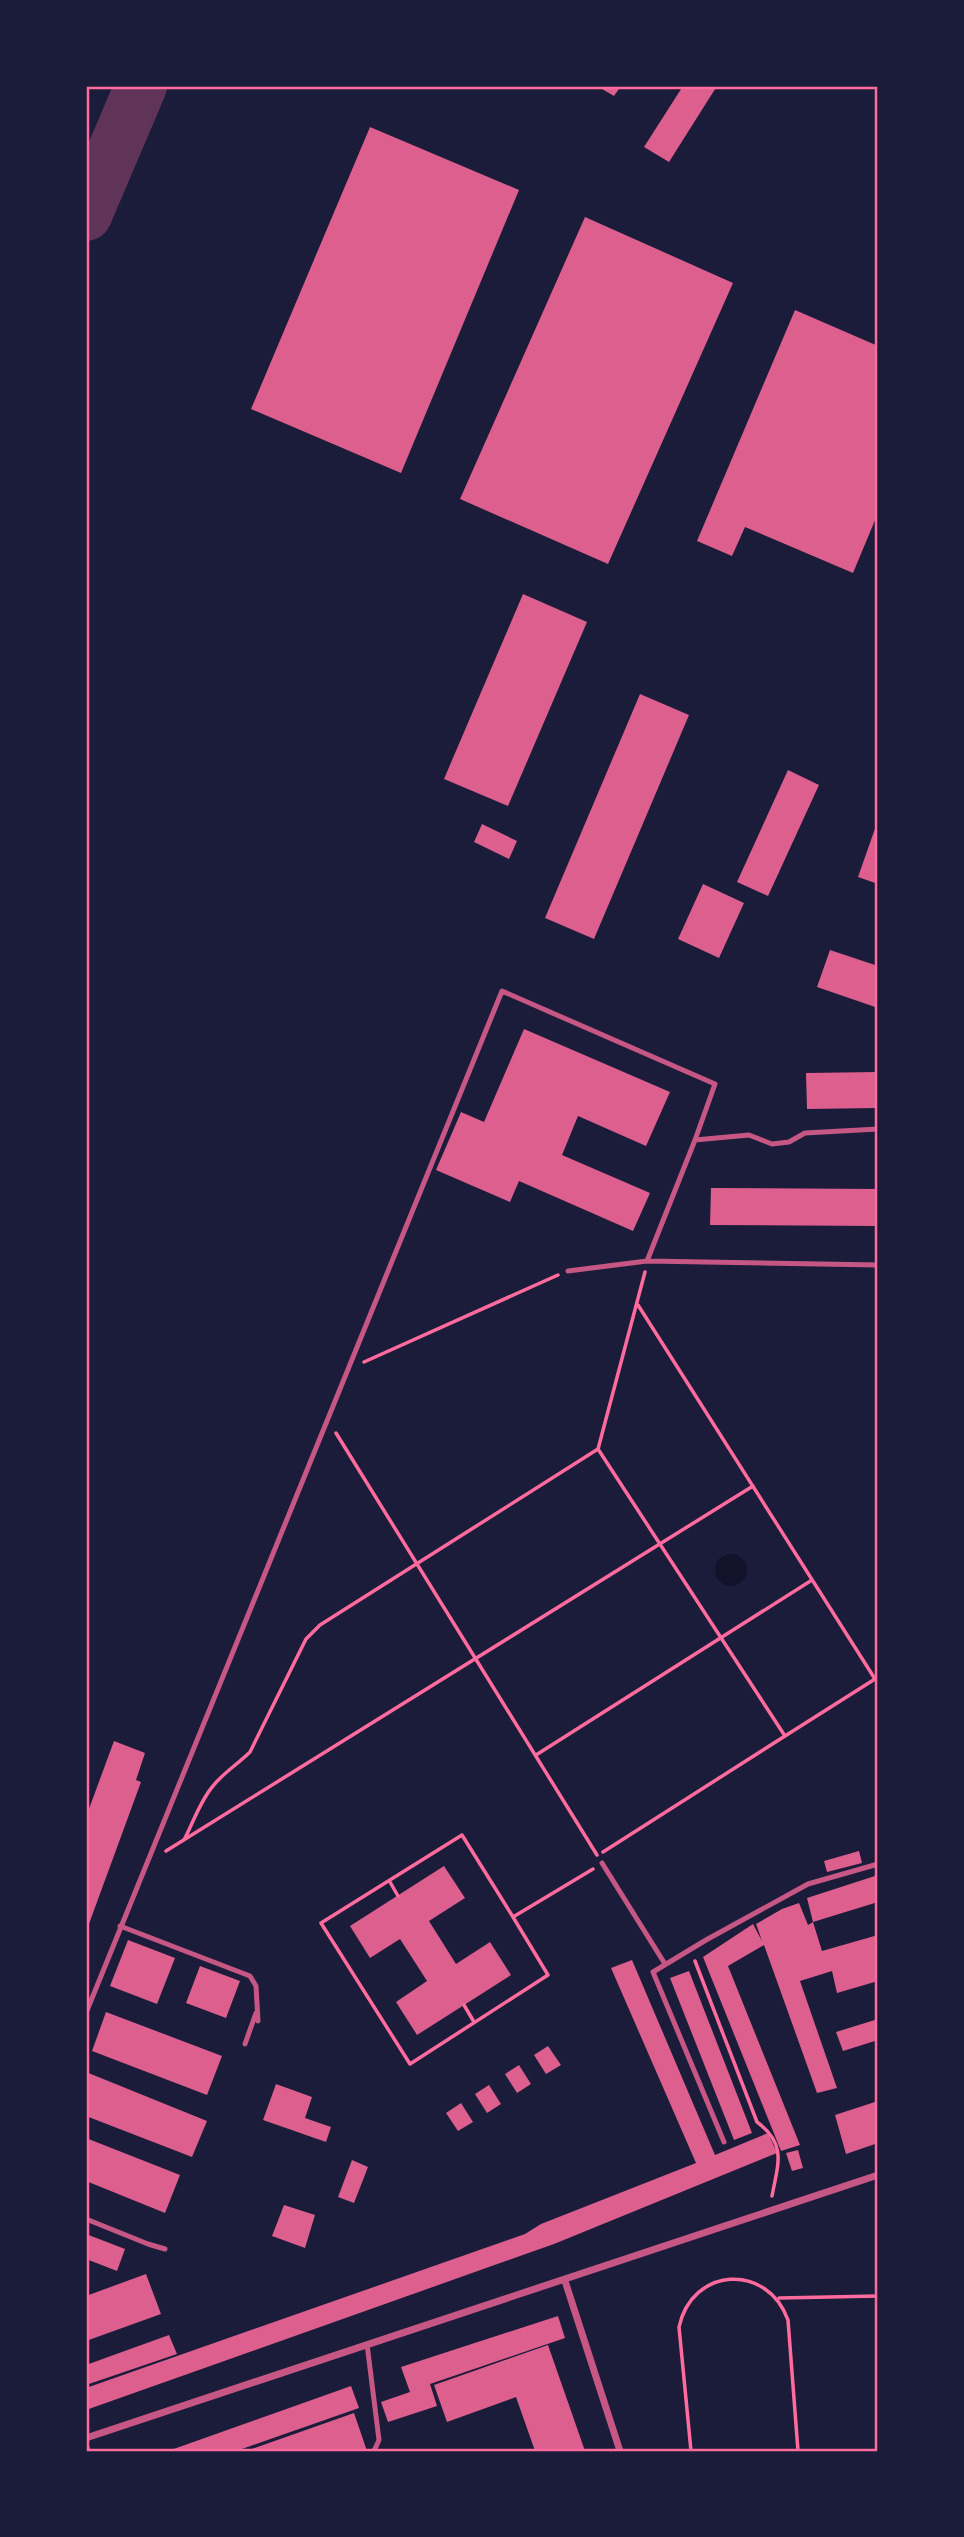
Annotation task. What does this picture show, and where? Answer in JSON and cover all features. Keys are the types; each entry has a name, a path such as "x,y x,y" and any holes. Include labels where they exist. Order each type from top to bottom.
{"street":[{"path":"86,2438 878,2175"},
{"path":"565,2281 620,2451"}],"lane":[{"path":"86,2013 502,991 715,1084 647,1261"},
{"path":"695,1140 748,1135 772,1144 789,1142 805,1133 878,1129"},
{"path":"568,1271 647,1261 878,1265"},
{"path":"602,1863 665,1964"},
{"path":"724,2142 653,1972 808,1884 878,1864"},
{"path":"120,1926 250,1976 256,1986 258,2021"},
{"path":"245,2044 257,2010"},
{"path":"86,2219 165,2249"},
{"path":"367,2344 379,2440 374,2451"},
{"path":"86,2444 88,2451"}],"path":[{"path":"184,1840 205,1796 214,1784 250,1752 306,1639 320,1625 598,1449 638,1305 647,1261"},
{"path":"349,1369 568,1271"},
{"path":"597,1855 875,1679 638,1305"},
{"path":"328,1419 602,1863 513,1917"},
{"path":"598,1449 785,1736"},
{"path":"149,1861 752,1486"},
{"path":"536,1755 812,1580"},
{"path":"463,1835 513,1917 548,1975 410,2064 321,1923 463,1835"},
{"path":"390,1882 398,1896"},
{"path":"691,1950 757,2122 770,2131 780,2155 769,2212"},
{"path":"464,2006 474,2022"},
{"path":"691,2451 679,2327 685,2309 704,2288 724,2279 749,2280 769,2290 777,2298 788,2320 798,2451"},
{"path":"777,2298 878,2296"}],"shaded area":[{"path":"731,1554 742,1559 747,1570 742,1581 731,1586 720,1581 715,1570 720,1559"}],"building":[{"path":"597,86 621,86 614,96"},
{"path":"683,86 717,86 669,162 644,147"},
{"path":"370,127 519,190 401,473 251,409"},
{"path":"585,217 733,283 608,564 460,499"},
{"path":"795,310 878,346 878,513 853,573 745,527 732,556 697,541"},
{"path":"523,594 587,622 508,806 444,779"},
{"path":"640,694 689,715 594,939 545,918"},
{"path":"788,770 819,785 768,896 737,882"},
{"path":"878,820 878,884 858,877"},
{"path":"482,824 517,841 509,859 474,842"},
{"path":"703,884 744,903 719,958 678,939"},
{"path":"830,950 878,966 878,1008 817,987"},
{"path":"524,1029 670,1092 646,1146 578,1116 562,1155 650,1193 633,1231 519,1181 510,1202 436,1170 461,1112 484,1122"},
{"path":"878,1072 878,1108 807,1109 806,1073"},
{"path":"711,1188 878,1189 878,1226 710,1225"},
{"path":"114,1741 145,1753 136,1780 141,1782 86,1932 86,1817"},
{"path":"859,1851 862,1863 827,1872 824,1861"},
{"path":"444,1866 465,1898 429,1921 456,1964 490,1942 511,1975 417,2035 396,2002 427,1981 400,1939 370,1958 350,1926"},
{"path":"878,1875 878,1902 813,1922 807,1898"},
{"path":"799,1903 808,1925 813,1922 822,1951 878,1935 878,1981 837,1993 832,1971 800,1981 837,2088 817,2093 764,1945 728,1966 800,2145 781,2151 703,1957 753,1924 762,1941 756,1924"},
{"path":"128,1940 175,1958 157,2004 110,1986"},
{"path":"632,1960 715,2155 768,2133 777,2153 554,2244 86,2410 86,2388 525,2234 541,2224 696,2163 611,1968"},
{"path":"200,1966 240,1981 226,2018 186,2003"},
{"path":"689,1971 752,2133 734,2140 670,1978"},
{"path":"106,2012 222,2056 207,2095 92,2051"},
{"path":"878,2019 878,2040 843,2051 836,2032"},
{"path":"548,2046 561,2065 546,2074 534,2055"},
{"path":"519,2065 531,2084 517,2093 505,2074"},
{"path":"86,2072 207,2121 192,2157 86,2116"},
{"path":"276,2084 312,2097 305,2118 331,2127 326,2142 263,2120"},
{"path":"489,2085 501,2104 487,2113 475,2094"},
{"path":"878,2101 878,2143 846,2154 835,2115"},
{"path":"461,2103 473,2122 458,2131 446,2113"},
{"path":"86,2138 180,2175 165,2213 86,2181"},
{"path":"798,2150 803,2168 792,2171 786,2153"},
{"path":"352,2160 368,2167 354,2203 338,2197"},
{"path":"284,2205 315,2215 305,2248 272,2236"},
{"path":"86,2234 125,2249 117,2271 86,2259"},
{"path":"146,2274 161,2314 86,2341 86,2296"},
{"path":"558,2316 565,2338 430,2384 437,2406 388,2422 381,2402 410,2392 401,2367"},
{"path":"169,2335 177,2354 86,2385 86,2365"},
{"path":"548,2345 585,2451 535,2451 516,2397 447,2422 434,2385"},
{"path":"351,2386 359,2408 236,2451 168,2451"},
{"path":"354,2413 367,2451 246,2451"}],"taxiway":[{"path":"86,215 141,86"}]}
